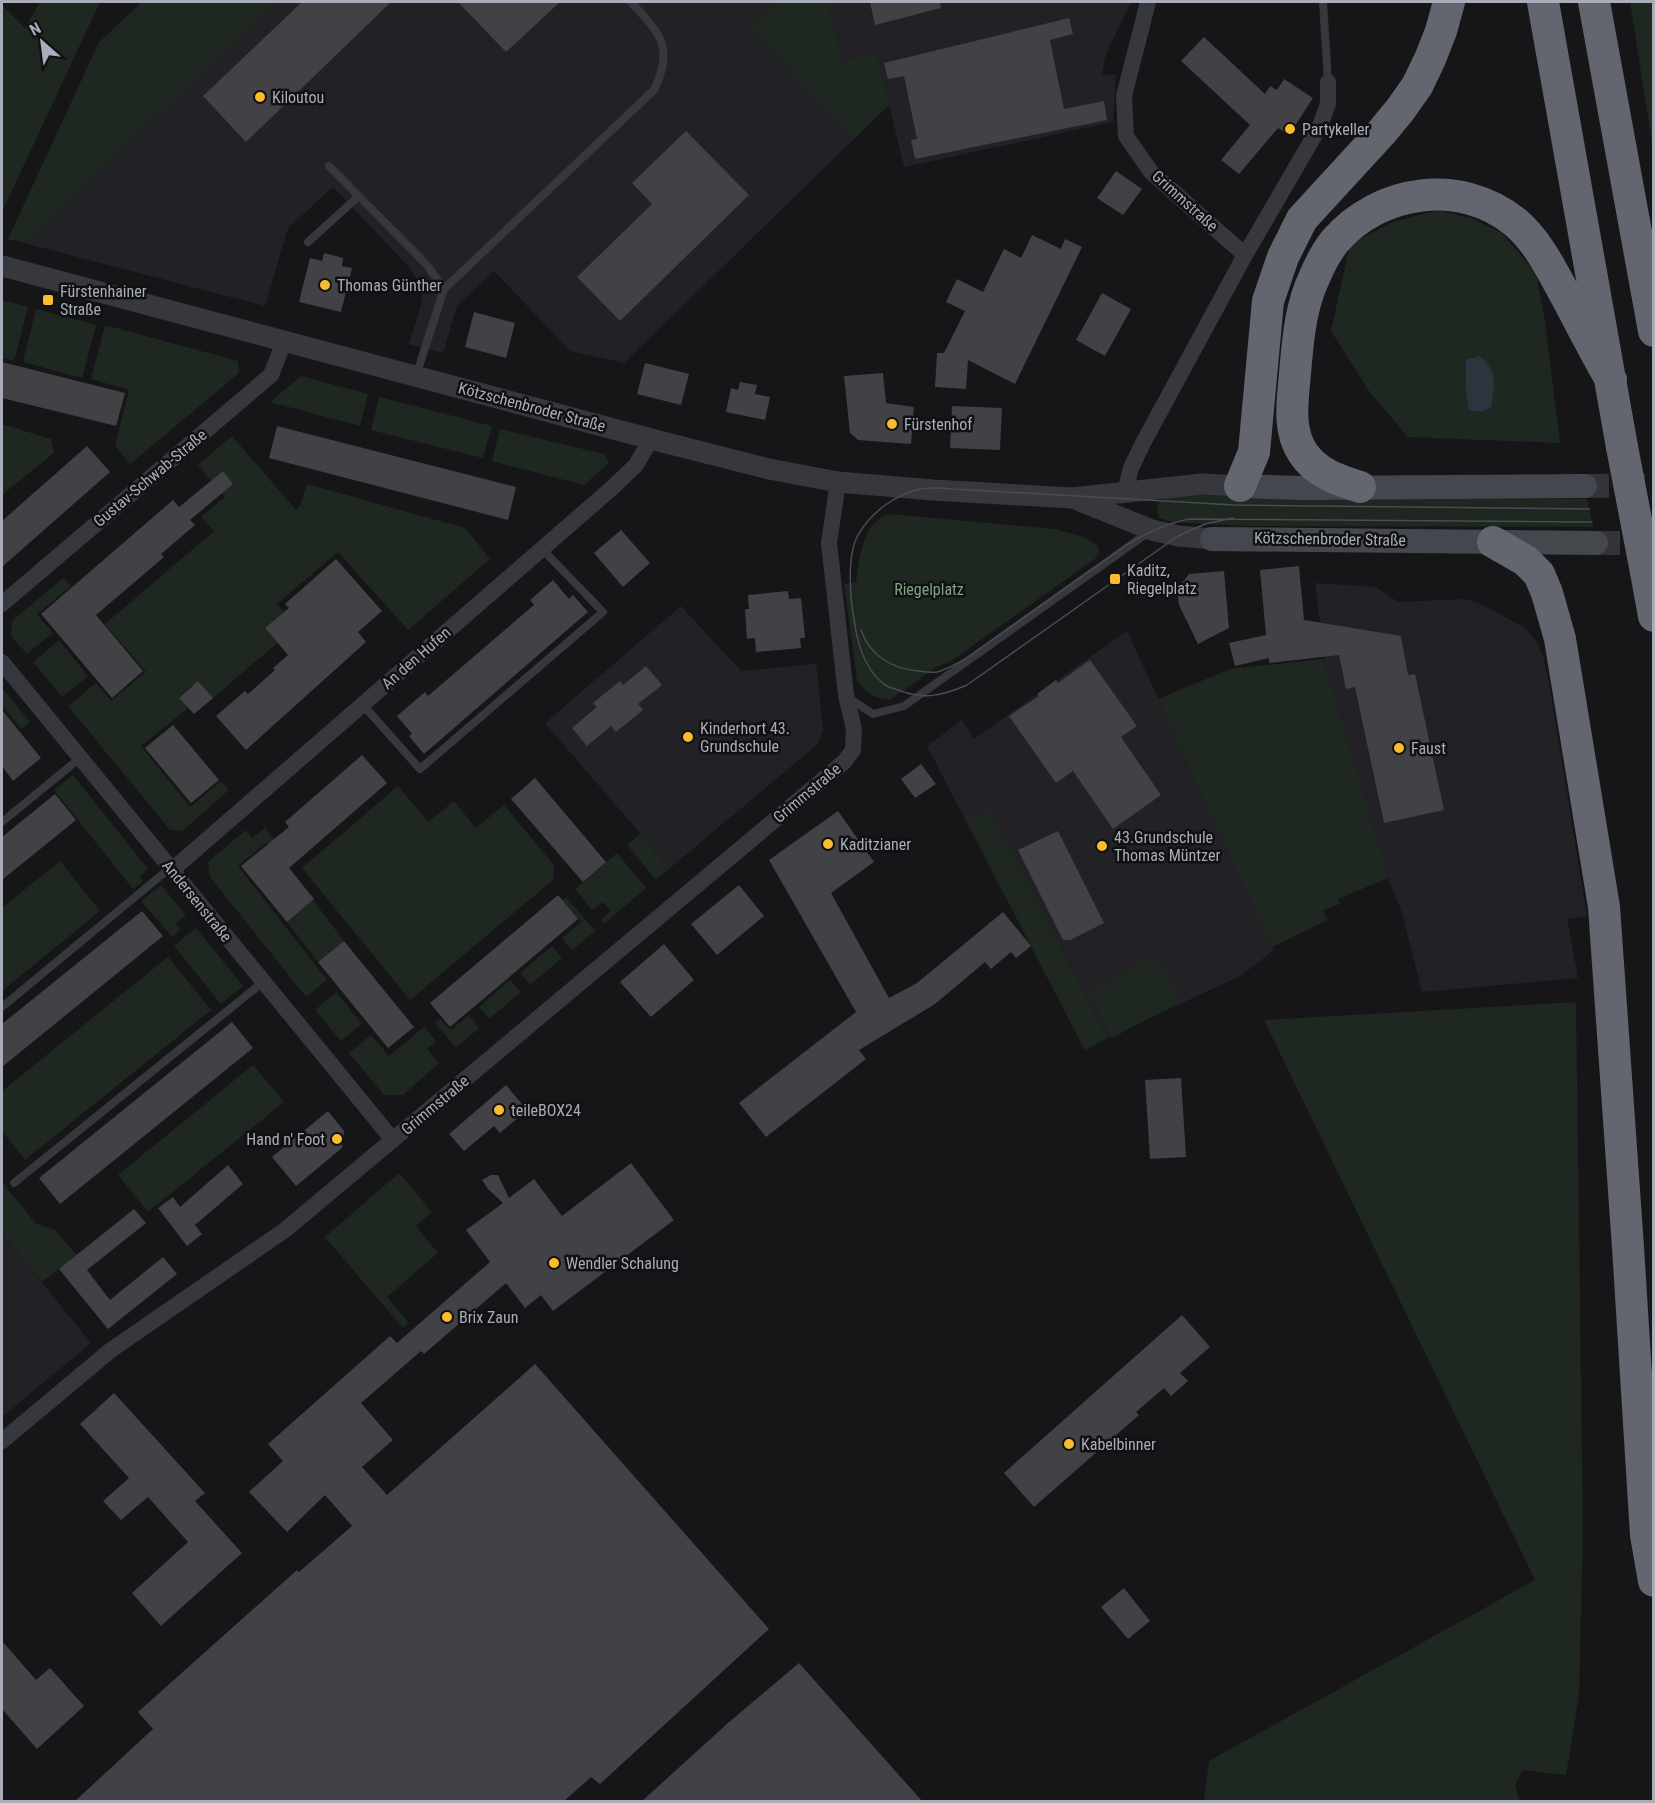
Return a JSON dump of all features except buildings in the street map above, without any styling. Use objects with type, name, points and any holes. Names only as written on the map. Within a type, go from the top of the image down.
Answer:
[{"type":"highway","points":[[1240,486],[1254,452],[1268,301],[1283,257],[1302,219],[1381,133],[1417,86],[1437,40],[1449,2]]},
{"type":"highway","points":[[1544,2],[1653,616]]},
{"type":"highway","points":[[1594,2],[1653,331]]},
{"type":"highway","points":[[1360,487],[1338,480],[1321,471],[1305,455],[1294,433],[1292,417],[1294,385],[1301,319],[1314,278],[1335,242],[1349,228],[1383,205],[1418,195],[1454,195],[1488,206],[1515,222],[1536,245],[1550,267],[1611,380]]},
{"type":"highway","points":[[1493,542],[1526,561],[1539,574],[1547,593],[1560,639],[1604,907],[1646,1535],[1653,1581]]},
{"type":"main road","name":"Kötzschenbroder Straße","points":[[1240,486],[1303,488],[1586,486]]},
{"type":"main road","name":"Kötzschenbroder Straße","points":[[1212,538],[1596,543]]},
{"type":"street","name":"Grimmstraße","points":[[1148,2],[1124,96],[1126,136],[1151,171],[1245,255]]},
{"type":"street","points":[[1124,504],[1131,468],[1143,443],[1245,255],[1320,126],[1328,104],[1328,82]]},
{"type":"street","name":"Kötzschenbroder Straße","points":[[2,266],[651,439],[769,469],[838,482],[1072,498],[1124,504],[1202,484],[1240,486]]},
{"type":"street","name":"Gustav-Schwab-Straße","points":[[2,604],[271,375],[284,342]]},
{"type":"street","name":"An den Hufen","points":[[171,869],[363,705],[636,465],[651,439]]},
{"type":"street","points":[[838,482],[829,543],[846,696]]},
{"type":"street","name":"Kötzschenbroder Straße","points":[[1124,504],[1152,530],[1178,536],[1212,538]]},
{"type":"street","name":"Andersenstraße","points":[[2,662],[393,1140]]},
{"type":"street","name":"Grimmstraße","points":[[2,1441],[111,1350],[285,1230],[844,762],[853,750],[854,729],[846,696]]},
{"type":"lane","points":[[416,376],[444,289],[654,90],[663,72],[665,50],[652,25],[631,2]]},
{"type":"lane","points":[[1323,2],[1328,82]]},
{"type":"lane","points":[[329,166],[427,265],[444,289]]},
{"type":"lane","points":[[308,242],[359,196]]},
{"type":"lane","points":[[846,696],[873,714],[904,706],[1152,530]]},
{"type":"lane","points":[[363,705],[420,769],[603,612],[542,549]]},
{"type":"lane","points":[[2,822],[80,758]]},
{"type":"lane","points":[[2,1007],[171,869]]},
{"type":"lane","points":[[14,1183],[263,982]]},
{"type":"shaded area","points":[[277,2],[776,2],[750,27],[854,139],[624,363],[570,351],[494,271],[457,306],[443,353],[409,344],[422,302],[421,286],[408,266],[333,187],[288,228],[265,306],[24,243]]},
{"type":"shaded area","points":[[828,2],[1131,2],[1106,54],[1102,74],[1116,75],[1113,122],[904,167],[877,55],[842,63]]},
{"type":"shaded area","points":[[1480,356],[1490,368],[1494,379],[1491,407],[1481,412],[1469,410],[1466,389],[1466,360]]},
{"type":"shaded area","points":[[1315,583],[1376,587],[1398,602],[1465,599],[1481,604],[1525,628],[1537,642],[1549,682],[1587,916],[1567,919],[1578,978],[1422,992],[1402,913],[1388,878],[1363,799],[1326,670]]},
{"type":"shaded area","name":"Kinderhort 43. Grundschule","points":[[681,606],[741,671],[816,664],[823,729],[818,744],[670,868],[545,723]]},
{"type":"shaded area","name":"43.Grundschule Thomas Müntzer","points":[[1127,631],[1274,950],[1242,975],[1084,1049],[927,746],[962,720],[974,739]]},
{"type":"shaded area","points":[[2,1233],[91,1343],[2,1417]]},
{"type":"green space","points":[[40,2],[100,2],[2,212],[2,5],[25,28]]},
{"type":"green space","points":[[142,2],[277,2],[24,243],[8,239],[99,42]]},
{"type":"green space","points":[[776,2],[828,2],[842,62],[877,55],[889,105],[854,139],[749,27]]},
{"type":"green space","points":[[1630,2],[1653,2],[1653,149]]},
{"type":"green space","points":[[1438,210],[1473,219],[1502,233],[1536,273],[1545,322],[1560,443],[1408,437],[1369,391],[1331,331],[1350,244],[1393,222]]},
{"type":"green space","points":[[2,300],[28,307],[14,361],[2,358]]},
{"type":"green space","points":[[36,309],[96,325],[82,378],[23,362]]},
{"type":"green space","points":[[105,325],[238,361],[239,373],[130,464],[115,446],[129,390],[91,379]]},
{"type":"green space","points":[[301,376],[368,394],[360,426],[270,402]]},
{"type":"green space","points":[[379,397],[492,426],[483,458],[371,430]]},
{"type":"green space","points":[[2,424],[51,439],[54,453],[2,495]]},
{"type":"green space","points":[[500,429],[604,454],[609,463],[584,485],[492,461]]},
{"type":"green space","points":[[232,436],[296,510],[300,506],[307,484],[465,528],[490,559],[408,630],[338,552],[277,604],[284,612],[265,628],[277,643],[213,698],[198,681],[179,697],[188,708],[141,746],[190,807],[221,781],[229,790],[182,831],[170,830],[68,706],[96,683],[111,700],[146,672],[105,624],[214,531],[201,517],[225,497],[198,465]]},
{"type":"green space","points":[[1181,494],[1323,499],[1587,499],[1593,527],[1245,526],[1172,522],[1159,518],[1157,509],[1160,500]]},
{"type":"green space","name":"Riegelplatz","points":[[890,514],[1055,529],[1084,537],[1098,546],[1099,552],[1095,559],[951,661],[936,667],[890,700],[884,699],[870,694],[857,680],[844,584],[856,582],[861,552],[868,533],[873,524]]},
{"type":"green space","points":[[63,578],[71,586],[37,614],[53,633],[27,654],[11,636],[12,621]]},
{"type":"green space","points":[[59,640],[88,676],[62,697],[33,662]]},
{"type":"green space","points":[[1324,659],[1388,878],[1338,899],[1340,904],[1323,910],[1328,920],[1272,947],[1158,699],[1230,669]]},
{"type":"green space","points":[[3,689],[30,722],[21,729],[2,705]]},
{"type":"green space","points":[[73,775],[148,869],[139,877],[143,881],[133,889],[54,790]]},
{"type":"green space","points":[[398,786],[428,822],[454,801],[476,828],[504,805],[554,865],[553,880],[410,1000],[302,868]]},
{"type":"green space","points":[[989,810],[1106,1039],[1085,1050],[968,821]]},
{"type":"green space","points":[[265,828],[274,839],[269,844],[267,842],[238,866],[327,980],[306,997],[210,877],[208,862],[246,830],[252,838]]},
{"type":"green space","points":[[640,834],[670,868],[656,880],[627,845]]},
{"type":"green space","points":[[617,853],[646,888],[604,924],[601,920],[611,911],[603,902],[592,910],[575,889]]},
{"type":"green space","points":[[60,861],[100,911],[2,991],[2,908]]},
{"type":"green space","points":[[161,885],[186,915],[175,923],[181,930],[172,937],[141,901]]},
{"type":"green space","points":[[566,897],[595,931],[572,950],[562,938],[581,922],[562,900]]},
{"type":"green space","points":[[313,900],[344,941],[318,962],[287,922]]},
{"type":"green space","points":[[196,928],[243,986],[221,1004],[174,946]]},
{"type":"green space","points":[[552,946],[562,958],[530,985],[520,973]]},
{"type":"green space","points":[[1157,955],[1181,1001],[1112,1038],[1088,992]]},
{"type":"green space","points":[[168,957],[211,1010],[25,1160],[2,1131],[2,1091]]},
{"type":"green space","points":[[510,980],[521,992],[489,1019],[479,1007]]},
{"type":"green space","points":[[336,992],[362,1024],[341,1041],[315,1010]]},
{"type":"green space","points":[[1576,1002],[1583,1533],[1579,1695],[1566,1775],[1522,1770],[1515,1786],[1520,1801],[1204,1801],[1209,1761],[1535,1580],[1264,1020]]},
{"type":"green space","points":[[469,1015],[479,1028],[456,1048],[435,1023],[440,1019],[451,1030]]},
{"type":"green space","points":[[424,1027],[436,1041],[427,1049],[439,1063],[403,1095],[384,1095],[349,1053],[371,1035],[389,1056]]},
{"type":"green space","points":[[253,1065],[284,1102],[148,1212],[118,1175]]},
{"type":"green space","points":[[399,1173],[432,1212],[416,1226],[438,1253],[387,1297],[409,1323],[403,1328],[325,1237]]},
{"type":"green space","points":[[2,1182],[36,1224],[54,1229],[77,1255],[42,1282],[2,1233]]},
{"type":"tunnel","points":[[1585,486],[1654,485]]},
{"type":"tunnel","points":[[1596,543],[1654,543]]},
{"type":"tram line","points":[[1233,518],[1205,524],[1178,536],[967,685],[942,694],[926,696],[910,694],[886,685],[871,671],[857,637],[850,578],[852,555],[857,537],[868,520],[884,506],[902,495],[921,489],[941,488],[1234,505],[1590,509]]},
{"type":"tram line","points":[[861,630],[870,647],[883,660],[909,670],[940,671],[964,660],[1128,544],[1158,528],[1190,519],[1592,522]]},
{"type":"place","name":"Kiloutou","points":[[260,97]]},
{"type":"place","name":"Partykeller","points":[[1290,129]]},
{"type":"place","name":"Thomas Günther","points":[[325,285]]},
{"type":"place","name":"Fürstenhainer Straße","points":[[48,300]]},
{"type":"place","name":"Fürstenhof","points":[[892,424]]},
{"type":"place","name":"Kaditz, Riegelplatz","points":[[1115,579]]},
{"type":"place","name":"Kinderhort 43. Grundschule","points":[[688,737]]},
{"type":"place","name":"Faust","points":[[1399,748]]},
{"type":"place","name":"Kaditzianer","points":[[828,844]]},
{"type":"place","name":"43.Grundschule Thomas Müntzer","points":[[1102,846]]},
{"type":"place","name":"teileBOX24","points":[[499,1110]]},
{"type":"place","name":"Hand n' Foot","points":[[337,1139]]},
{"type":"place","name":"Wendler Schalung","points":[[554,1263]]},
{"type":"place","name":"Brix Zaun","points":[[447,1317]]},
{"type":"place","name":"Kabelbinner","points":[[1069,1444]]}]
